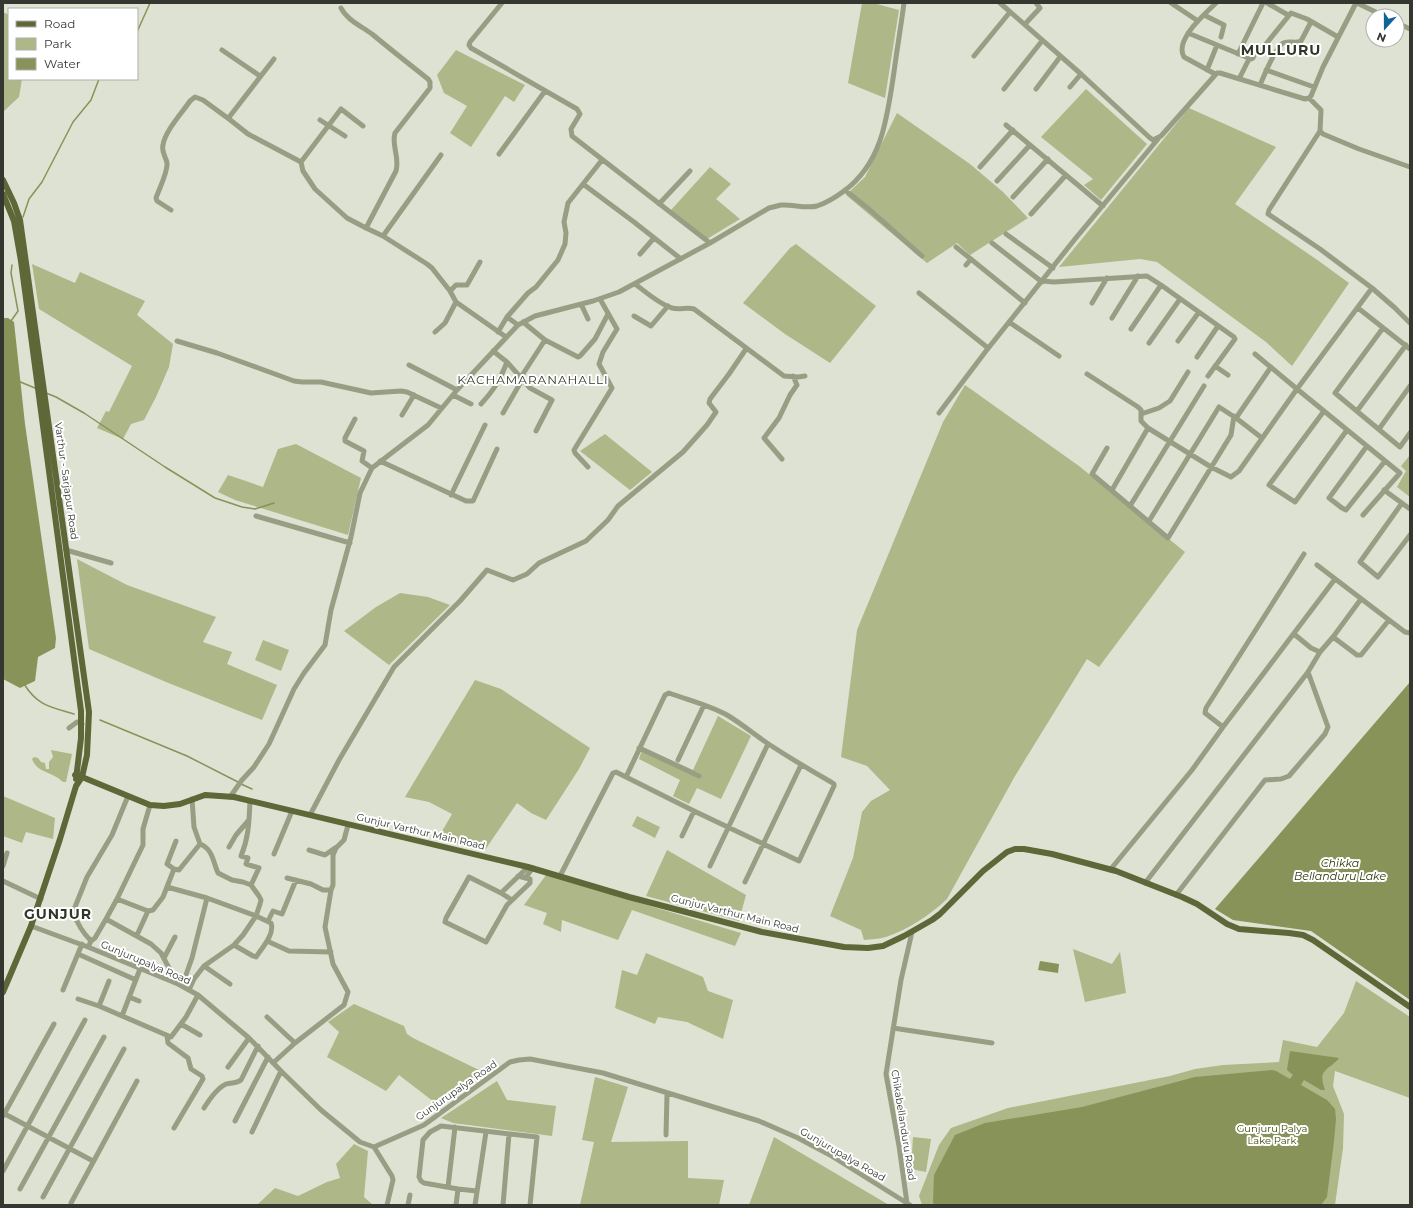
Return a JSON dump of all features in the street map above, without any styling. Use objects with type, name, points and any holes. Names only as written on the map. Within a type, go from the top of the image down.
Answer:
[{"type":"main road","name":"Varthur - Sarjapur Road","points":[[3,180],[20,220],[89,712],[87,755],[82,777],[76,786],[41,900],[3,992]]},
{"type":"main road","name":"Varthur - Sarjapur Road","points":[[3,194],[14,221],[21,261],[81,711],[82,724],[75,775],[76,786]]},
{"type":"main road","name":"Gunjur Varthur Main Road","points":[[75,775],[150,805],[164,806],[180,804],[205,795],[230,797],[250,801],[531,867],[629,897],[762,932],[844,948],[868,948],[883,946],[912,932],[940,914],[983,872],[1007,852],[1015,849],[1045,852],[1110,870],[1176,895],[1197,904],[1227,924],[1239,929],[1303,935],[1313,940],[1410,1007]]},
{"type":"street","points":[[502,3],[470,42],[469,45],[471,48],[577,109],[580,114],[571,129],[572,136],[710,243]]},
{"type":"street","points":[[230,797],[254,767],[269,744],[294,689],[325,645],[331,610],[350,543],[360,493],[372,468],[428,425],[457,390],[520,323],[535,316],[600,299],[619,292],[710,243],[769,208],[780,205],[818,205],[845,190],[866,170],[881,138],[889,102],[904,3]]},
{"type":"street","points":[[1000,3],[1025,24],[1060,58],[1081,74],[1149,137],[1153,140],[1160,136]]},
{"type":"street","points":[[1025,24],[1040,8],[1036,3]]},
{"type":"street","points":[[1171,3],[1198,21]]},
{"type":"street","points":[[1216,3],[1188,33],[1182,48],[1182,54],[1184,57],[1215,74],[1220,73],[1305,99],[1309,98],[1321,110],[1320,131],[1269,210],[1268,214],[1320,249],[1372,288],[1410,323]]},
{"type":"street","points":[[1238,54],[1263,3]]},
{"type":"street","points":[[1309,98],[1323,66],[1357,3],[1367,8]]},
{"type":"street","points":[[1271,4],[1288,15]]},
{"type":"street","points":[[341,8],[347,16],[428,79],[431,86],[395,133],[393,139],[398,163],[396,171],[366,228]]},
{"type":"street","points":[[974,56],[1010,12]]},
{"type":"street","points":[[1188,33],[1248,59],[1253,58],[1256,51],[1262,49],[1291,13],[1338,37]]},
{"type":"street","points":[[1204,15],[1224,25],[1221,37]]},
{"type":"street","points":[[1260,85],[1266,70],[1280,45],[1286,42],[1301,41],[1311,22]]},
{"type":"street","points":[[1004,89],[1042,41]]},
{"type":"street","points":[[1207,70],[1216,45]]},
{"type":"street","points":[[222,50],[260,76]]},
{"type":"street","points":[[1036,89],[1060,58]]},
{"type":"street","points":[[229,119],[274,59]]},
{"type":"street","points":[[1239,79],[1248,59]]},
{"type":"street","points":[[1266,70],[1314,87]]},
{"type":"street","points":[[1070,87],[1081,74]]},
{"type":"street","points":[[939,412],[988,348],[1160,136],[1215,74]]},
{"type":"street","points":[[500,154],[545,91]]},
{"type":"street","points":[[170,210],[157,202],[156,198],[167,162],[163,152],[163,145],[167,134],[190,101],[195,97],[203,100],[248,134],[301,162]]},
{"type":"street","points":[[363,126],[341,109],[328,125],[301,162],[303,171],[315,190],[347,218],[383,236],[427,264],[432,268],[456,302],[506,337]]},
{"type":"street","points":[[320,120],[345,136]]},
{"type":"street","points":[[1006,124],[1103,206]]},
{"type":"street","points":[[980,167],[1013,130]]},
{"type":"street","points":[[1320,131],[1323,134],[1359,149],[1410,167]]},
{"type":"street","points":[[997,181],[1030,145]]},
{"type":"street","points":[[383,236],[441,154]]},
{"type":"street","points":[[1013,197],[1048,159]]},
{"type":"street","points":[[498,332],[507,317],[528,293],[536,287],[558,260],[565,244],[566,233],[564,222],[568,203],[602,160]]},
{"type":"street","points":[[659,204],[690,171]]},
{"type":"street","points":[[1031,214],[1066,175]]},
{"type":"street","points":[[583,184],[681,259]]},
{"type":"street","points":[[845,190],[922,256]]},
{"type":"street","points":[[1006,234],[1053,268]]},
{"type":"street","points":[[640,254],[654,238]]},
{"type":"street","points":[[992,243],[1042,282],[1147,276],[1162,285],[1234,337],[1208,376]]},
{"type":"street","points":[[956,247],[1025,303]]},
{"type":"street","points":[[966,265],[971,259]]},
{"type":"street","points":[[450,292],[456,285],[467,285],[480,262]]},
{"type":"street","points":[[1112,318],[1138,276]]},
{"type":"street","points":[[1092,303],[1107,278]]},
{"type":"street","points":[[635,284],[668,306],[677,309],[694,309],[784,376],[805,376]]},
{"type":"street","points":[[1131,329],[1162,285]]},
{"type":"street","points":[[1088,374],[1138,407],[1141,410],[1141,421],[1148,428],[1231,477],[1239,471],[1297,389],[1372,288]]},
{"type":"street","points":[[919,293],[988,348]]},
{"type":"street","points":[[588,467],[574,450],[612,388],[599,364],[603,352],[617,329],[600,299]]},
{"type":"street","points":[[1150,343],[1180,299]]},
{"type":"street","points":[[435,332],[445,323],[456,302]]},
{"type":"street","points":[[581,304],[588,319]]},
{"type":"street","points":[[634,316],[651,326],[668,306]]},
{"type":"street","points":[[1357,411],[1408,347],[1358,308]]},
{"type":"street","points":[[1178,341],[1199,312]]},
{"type":"street","points":[[507,317],[520,323],[545,340],[575,356],[580,356],[595,339],[608,314]]},
{"type":"street","points":[[1009,322],[1059,356]]},
{"type":"street","points":[[1197,357],[1218,326]]},
{"type":"street","points":[[1383,328],[1335,392],[1400,447],[1410,433]]},
{"type":"street","points":[[503,413],[521,379],[545,340]]},
{"type":"street","points":[[177,342],[218,353],[294,381],[321,382],[371,393],[407,392],[442,408]]},
{"type":"street","points":[[310,815],[394,667],[460,601],[487,570],[513,580],[527,574],[538,563],[586,541],[608,520],[618,506],[682,452],[707,425],[716,412],[709,403],[710,399],[746,349]]},
{"type":"street","points":[[493,351],[507,362],[530,388],[552,400],[536,431]]},
{"type":"street","points":[[1255,354],[1400,473],[1363,515]]},
{"type":"street","points":[[481,404],[492,392],[500,379],[507,362]]},
{"type":"street","points":[[409,365],[457,390]]},
{"type":"street","points":[[1215,366],[1228,375]]},
{"type":"street","points":[[1107,448],[1092,474],[1168,538],[1231,435],[1235,417],[1271,367]]},
{"type":"street","points":[[1141,414],[1159,408],[1170,400],[1188,372]]},
{"type":"street","points":[[782,459],[764,438],[779,418],[790,395],[797,385],[793,376]]},
{"type":"street","points":[[1130,506],[1204,386]]},
{"type":"street","points":[[1379,429],[1410,386]]},
{"type":"street","points":[[402,415],[414,395]]},
{"type":"street","points":[[453,395],[471,404]]},
{"type":"street","points":[[1149,521],[1219,407],[1235,417],[1262,438]]},
{"type":"street","points":[[1324,411],[1269,485],[1295,502],[1347,430]]},
{"type":"street","points":[[355,419],[345,438],[345,441],[364,451],[362,462],[372,468]]},
{"type":"street","points":[[451,495],[485,425]]},
{"type":"street","points":[[1112,490],[1148,428]]},
{"type":"street","points":[[1367,446],[1329,498],[1346,510],[1385,461]]},
{"type":"street","points":[[380,462],[451,495],[466,501],[473,501],[498,450]]},
{"type":"street","points":[[1384,490],[1410,509]]},
{"type":"street","points":[[1402,503],[1360,562],[1378,577],[1410,535]]},
{"type":"street","points":[[256,516],[350,543]]},
{"type":"street","points":[[66,550],[111,563]]},
{"type":"street","points":[[1223,727],[1205,713],[1206,708],[1304,554]]},
{"type":"street","points":[[1318,564],[1361,599],[1405,632],[1410,633]]},
{"type":"street","points":[[1110,870],[1192,770],[1335,579]]},
{"type":"street","points":[[1145,883],[1308,672],[1320,652],[1361,599]]},
{"type":"street","points":[[1333,637],[1357,655],[1361,655],[1389,620]]},
{"type":"street","points":[[1294,634],[1311,648],[1320,652]]},
{"type":"street","points":[[1176,895],[1265,780],[1281,779],[1289,776],[1325,734],[1328,726],[1308,672]]},
{"type":"street","points":[[560,876],[612,773],[616,772],[626,777],[694,811],[799,861],[834,786],[831,782],[768,744],[750,730],[726,715],[704,705],[669,693],[665,695],[626,777]]},
{"type":"street","points":[[678,760],[704,705]]},
{"type":"street","points":[[69,728],[77,722],[82,724]]},
{"type":"street","points":[[710,866],[768,744]]},
{"type":"street","points":[[639,748],[699,776]]},
{"type":"street","points":[[745,882],[801,765]]},
{"type":"street","points":[[128,796],[110,840],[88,877],[73,912],[76,922],[90,944],[95,938],[117,899],[143,845],[143,829],[150,805]]},
{"type":"street","points":[[189,990],[194,979],[204,966],[234,946],[243,935],[256,916],[261,900],[251,886],[243,882],[232,880],[218,873],[211,852],[200,844],[194,827],[192,800]]},
{"type":"street","points":[[250,801],[248,821],[249,832],[247,842],[241,856],[248,858],[246,864],[259,868],[251,886]]},
{"type":"street","points":[[274,854],[292,811]]},
{"type":"street","points":[[682,836],[694,811]]},
{"type":"street","points":[[228,847],[248,821]]},
{"type":"street","points":[[309,850],[325,855],[336,848],[344,840],[348,825]]},
{"type":"street","points":[[176,841],[167,864],[174,869],[179,870],[200,844]]},
{"type":"street","points":[[273,1063],[295,1043],[344,1006],[348,992],[333,964],[325,927],[333,885],[332,859],[336,848]]},
{"type":"street","points":[[3,866],[7,853]]},
{"type":"street","points":[[501,893],[518,876],[531,867]]},
{"type":"street","points":[[525,878],[531,867]]},
{"type":"street","points":[[117,899],[148,911],[153,910],[163,897],[174,869]]},
{"type":"street","points":[[512,900],[470,877],[445,922],[486,942],[507,905],[530,883],[530,880],[518,876]]},
{"type":"street","points":[[287,878],[311,884],[323,890],[331,890]]},
{"type":"street","points":[[268,921],[273,911],[282,914],[296,880]]},
{"type":"street","points":[[3,881],[41,900]]},
{"type":"street","points":[[167,886],[207,898],[256,916],[268,921],[272,926],[267,941],[255,957],[234,946]]},
{"type":"street","points":[[106,919],[151,944],[161,953],[180,985],[186,976],[207,898]]},
{"type":"street","points":[[137,935],[148,911]]},
{"type":"street","name":"Gunjurupalya Road","points":[[31,926],[82,944],[90,944],[140,969],[180,985],[198,995],[258,1046],[273,1063],[321,1110],[353,1137],[367,1145],[374,1147],[424,1125],[510,1062],[526,1059],[603,1073],[667,1094],[753,1119],[798,1138],[830,1155],[908,1204]]},
{"type":"street","name":"Chikabellanduru Road","points":[[908,1204],[886,1074],[901,980],[912,932]]},
{"type":"street","points":[[164,958],[175,937]]},
{"type":"street","points":[[267,941],[289,951],[330,952]]},
{"type":"street","points":[[63,990],[82,944]]},
{"type":"street","points":[[78,954],[136,980]]},
{"type":"street","points":[[204,966],[230,984]]},
{"type":"street","points":[[122,1016],[140,969]]},
{"type":"street","points":[[186,976],[194,979]]},
{"type":"street","points":[[99,1006],[109,981]]},
{"type":"street","points":[[78,999],[99,1006],[171,1037],[198,995]]},
{"type":"street","points":[[129,997],[139,1001]]},
{"type":"street","points":[[267,1017],[295,1043]]},
{"type":"street","points":[[3,1171],[85,1020]]},
{"type":"street","points":[[54,1024],[3,1114],[94,1161]]},
{"type":"street","points":[[180,1024],[200,1035]]},
{"type":"street","points":[[893,1028],[992,1043]]},
{"type":"street","points":[[167,1036],[168,1043],[188,1058],[191,1069],[202,1076],[203,1079],[174,1128]]},
{"type":"street","points":[[20,1189],[104,1037]]},
{"type":"street","points":[[228,1067],[249,1038]]},
{"type":"street","points":[[204,1108],[209,1100],[220,1089],[226,1085],[241,1080],[258,1046]]},
{"type":"street","points":[[43,1197],[124,1049]]},
{"type":"street","points":[[235,1121],[268,1057]]},
{"type":"street","points":[[252,1132],[281,1071]]},
{"type":"street","points":[[71,1203],[137,1081]]},
{"type":"street","points":[[666,1135],[667,1094]]},
{"type":"street","points":[[424,1125],[430,1132]]},
{"type":"street","points":[[477,1190],[458,1189],[424,1183],[421,1181],[419,1177],[423,1140],[430,1132],[441,1126],[537,1137],[530,1205]]},
{"type":"street","points":[[448,1187],[455,1127]]},
{"type":"street","points":[[476,1205],[486,1132]]},
{"type":"street","points":[[503,1205],[509,1134]]},
{"type":"street","points":[[374,1147],[393,1180],[387,1205]]},
{"type":"street","points":[[456,1205],[458,1189]]},
{"type":"street","points":[[408,1205],[410,1195]]},
{"type":"green space","points":[[862,3],[873,3],[899,10],[885,98],[848,83]]},
{"type":"green space","points":[[3,12],[8,14],[8,80],[22,80],[19,97],[3,112]]},
{"type":"green space","points":[[456,50],[525,85],[514,102],[505,96],[471,147],[450,133],[467,106],[444,93],[437,75]]},
{"type":"green space","points":[[1086,89],[1147,144],[1101,200],[1084,185],[1093,179],[1041,137]]},
{"type":"green space","points":[[1189,108],[1276,147],[1235,204],[1349,283],[1292,366],[1266,342],[1157,262],[1140,259],[1059,267]]},
{"type":"green space","points":[[897,113],[970,164],[1003,192],[1028,218],[970,255],[957,243],[927,263],[846,195],[865,177]]},
{"type":"green space","points":[[710,167],[731,184],[716,199],[740,219],[707,239],[671,210]]},
{"type":"green space","points":[[796,244],[876,306],[830,363],[785,334],[743,303],[790,248]]},
{"type":"green space","points":[[32,264],[75,283],[80,272],[145,301],[137,315],[173,344],[169,367],[144,420],[131,424],[123,439],[97,428],[106,411],[109,412],[132,366],[39,309]]},
{"type":"green space","points":[[965,385],[1079,466],[1185,552],[1099,667],[1087,659],[1015,776],[947,899],[934,911],[903,930],[886,937],[864,940],[861,930],[830,916],[853,858],[862,812],[871,801],[890,790],[867,766],[841,757],[857,630],[943,422]]},
{"type":"green space","points":[[605,434],[652,472],[630,490],[580,451]]},
{"type":"green space","points":[[296,444],[361,478],[348,535],[235,500],[218,492],[228,475],[263,487],[278,449]]},
{"type":"green space","points":[[1410,455],[1410,497],[1397,487],[1406,471],[1401,466]]},
{"type":"green space","points":[[77,559],[127,585],[216,617],[203,642],[232,652],[227,664],[277,685],[262,720],[166,682],[89,649]]},
{"type":"green space","points":[[400,593],[428,597],[450,605],[389,665],[344,631],[376,607]]},
{"type":"green space","points":[[263,640],[289,650],[281,671],[255,660]]},
{"type":"green space","points":[[475,680],[501,689],[590,748],[579,769],[546,820],[531,813],[517,803],[485,850],[437,840],[452,814],[429,802],[405,797]]},
{"type":"green space","points":[[718,716],[751,736],[721,799],[697,788],[689,804],[673,796],[680,780],[639,759],[643,747],[693,770]]},
{"type":"green space","points":[[51,750],[72,754],[66,782],[63,782],[59,778],[40,769],[32,759],[34,757],[38,758],[41,762],[45,763],[46,769],[49,769],[49,762],[53,757]]},
{"type":"green space","points":[[3,796],[55,818],[53,839],[26,832],[22,843],[3,836]]},
{"type":"green space","points":[[637,816],[660,827],[655,838],[632,826]]},
{"type":"green space","points":[[667,850],[746,895],[739,921],[646,896]]},
{"type":"green space","points":[[546,875],[741,933],[735,946],[632,910],[618,940],[562,920],[561,932],[543,924],[547,913],[524,905]]},
{"type":"green space","points":[[1073,949],[1112,964],[1120,952],[1126,993],[1085,1002]]},
{"type":"green space","points":[[646,953],[703,977],[708,991],[733,1000],[723,1039],[687,1022],[658,1017],[655,1024],[615,1008],[622,970],[637,975]]},
{"type":"green space","name":"Gunjuru Palya Lake Park","points":[[1356,981],[1410,1017],[1410,1098],[1335,1071],[1333,1086],[1344,1114],[1343,1148],[1335,1205],[922,1205],[919,1196],[939,1145],[951,1128],[1008,1108],[1170,1076],[1195,1069],[1223,1065],[1279,1062],[1283,1040],[1317,1047],[1344,1013]]},
{"type":"green space","points":[[354,1004],[404,1026],[407,1034],[413,1038],[481,1071],[438,1105],[399,1075],[386,1091],[327,1057],[339,1032],[328,1022]]},
{"type":"green space","points":[[595,1077],[628,1087],[611,1142],[688,1141],[688,1178],[724,1180],[719,1205],[580,1205],[594,1142],[582,1140]]},
{"type":"green space","points":[[497,1081],[507,1100],[556,1106],[552,1136],[453,1123],[441,1118]]},
{"type":"green space","points":[[774,1137],[889,1205],[749,1205]]},
{"type":"green space","points":[[913,1137],[931,1139],[926,1172],[911,1169]]},
{"type":"green space","points":[[354,1144],[368,1151],[364,1197],[373,1205],[257,1205],[275,1188],[298,1196],[327,1182],[340,1178],[336,1164]]},
{"type":"water","points":[[3,318],[8,318],[14,322],[25,424],[56,638],[55,648],[38,657],[35,681],[20,688],[3,679]]},
{"type":"water","name":"Chikka Bellanduru Lake","points":[[1410,682],[1410,1000],[1311,931],[1233,920],[1215,909]]},
{"type":"water","points":[[1040,961],[1059,964],[1058,973],[1038,970]]},
{"type":"water","name":"Gunjuru Palya Lake Park","points":[[1290,1051],[1339,1058],[1323,1073],[1322,1078],[1325,1090],[1321,1090],[1304,1080],[1301,1085],[1327,1100],[1335,1109],[1336,1119],[1334,1141],[1327,1197],[1321,1205],[936,1205],[933,1203],[934,1175],[955,1135],[985,1123],[1082,1107],[1195,1077],[1272,1070],[1290,1079],[1293,1075],[1287,1070]]},
{"type":"waterway","points":[[138,30],[150,3]]},
{"type":"waterway","points":[[23,217],[29,199],[42,182],[73,122],[91,100],[99,80]]},
{"type":"waterway","points":[[11,321],[18,311],[11,273],[12,265]]},
{"type":"waterway","points":[[18,381],[35,388]]},
{"type":"waterway","points":[[46,393],[84,413],[165,467],[215,498],[242,507],[255,509],[274,503]]},
{"type":"waterway","points":[[24,684],[34,697],[45,705],[74,714]]},
{"type":"waterway","points":[[100,720],[187,756],[238,782]]},
{"type":"waterway","points":[[241,784],[252,789]]},
{"type":"district","name":"MULLURU","points":[[1281,50]]},
{"type":"district","name":"KACHAMARANAHALLI","points":[[533,380]]},
{"type":"district","name":"GUNJUR","points":[[58,914]]}]
